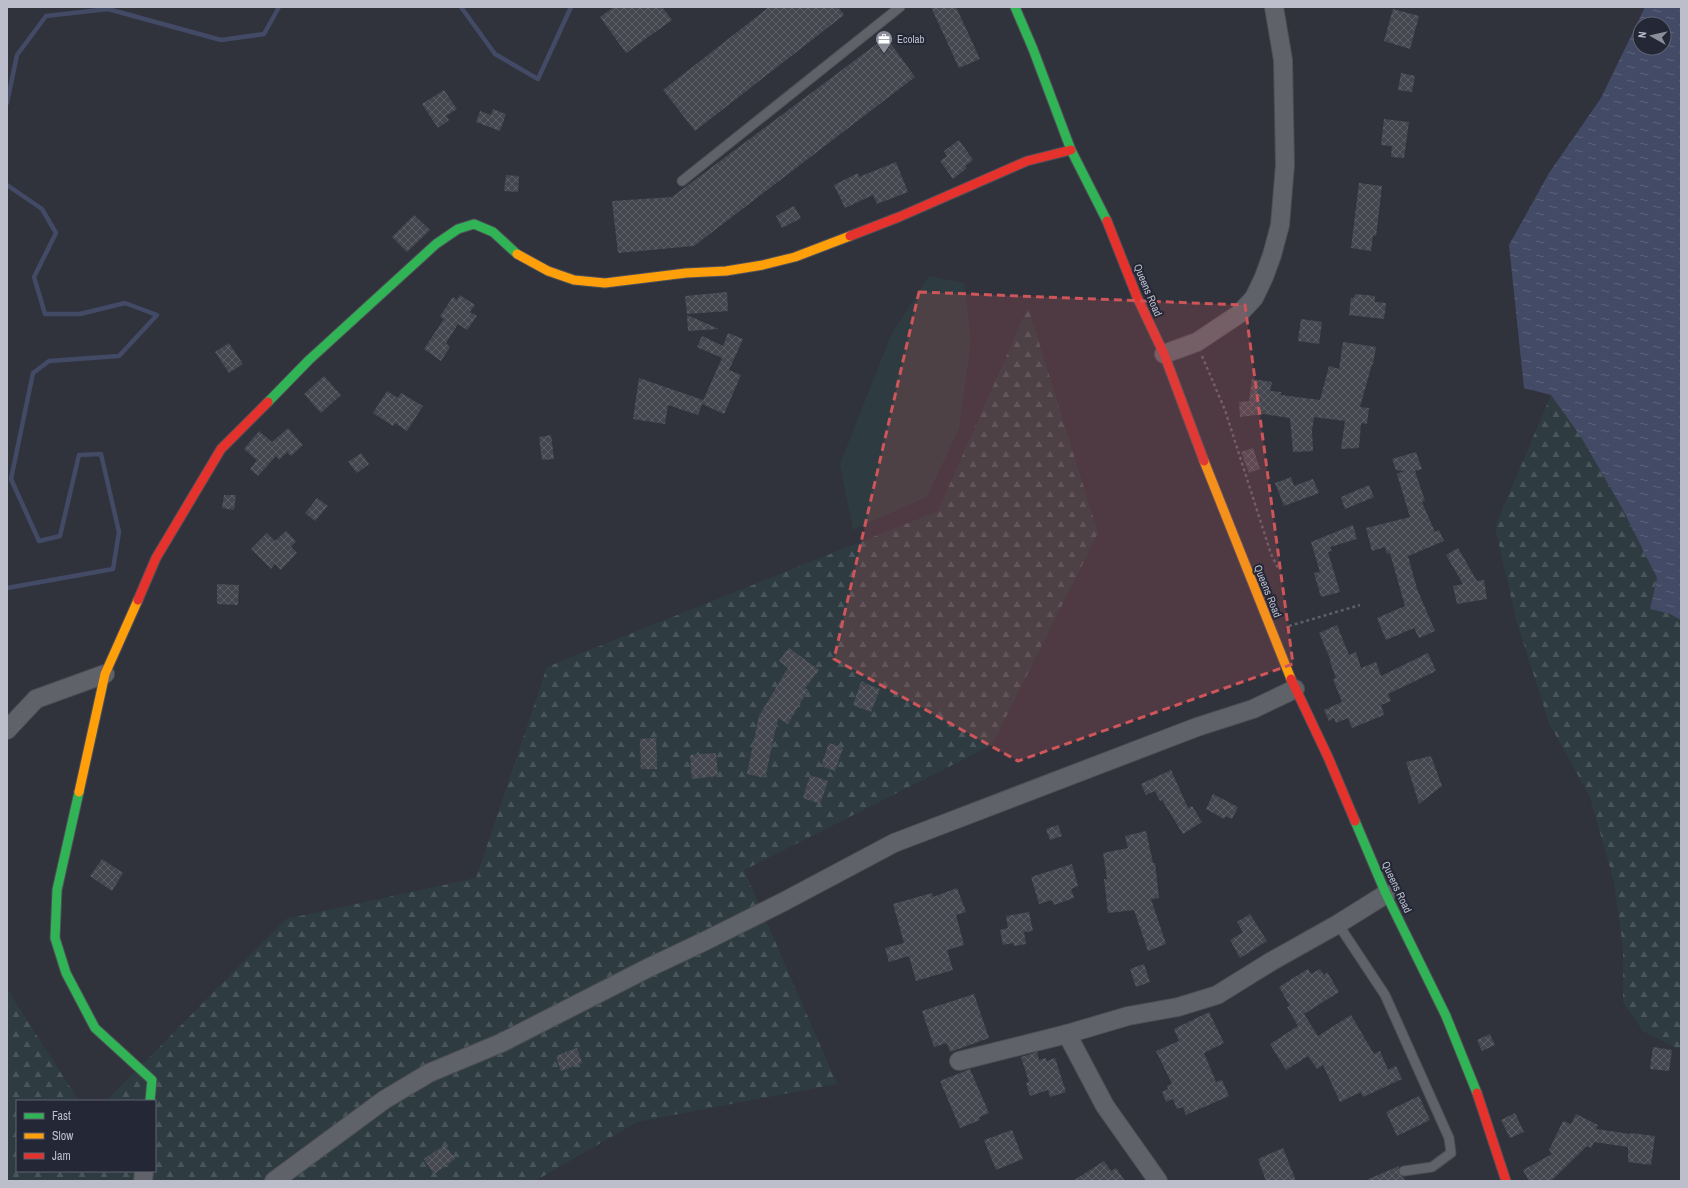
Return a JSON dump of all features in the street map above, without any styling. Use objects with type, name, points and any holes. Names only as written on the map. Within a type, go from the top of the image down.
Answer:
[{"type":"main road","name":"Queens Road","points":[[1015,7],[1033,49],[1071,150],[1103,211],[1137,297],[1164,354],[1214,489],[1295,689],[1328,757],[1386,894],[1446,1016],[1479,1097],[1506,1181]]},
{"type":"main road","points":[[150,1100],[152,1080],[94,1028],[66,973],[55,938],[57,890],[106,674],[156,558],[221,450],[309,360],[436,244],[458,229],[474,224],[493,232],[519,256],[548,272],[574,280],[605,283],[686,273],[726,271],[763,265],[795,257],[899,217],[1027,161],[1071,150]]},
{"type":"street","points":[[1164,354],[1197,342],[1239,314],[1254,298],[1272,255],[1280,224],[1285,166],[1283,60],[1274,7]]},
{"type":"street","points":[[7,730],[36,699],[106,674]]},
{"type":"street","points":[[274,1181],[384,1100],[429,1073],[501,1043],[776,905],[894,843],[1197,727],[1252,709],[1295,689]]},
{"type":"street","points":[[958,1061],[1067,1034],[1128,1016],[1178,1007],[1217,995],[1386,894]]},
{"type":"street","points":[[1067,1034],[1105,1106],[1158,1181]]},
{"type":"lane","points":[[682,181],[900,7]]},
{"type":"lane","points":[[1338,924],[1385,995],[1449,1138],[1451,1153],[1432,1167],[1404,1172]]},
{"type":"path","points":[[1197,342],[1225,410],[1270,554],[1278,570]]},
{"type":"path","points":[[1271,631],[1360,605]]},
{"type":"highlighted area","points":[[919,292],[1245,305],[1293,664],[1018,761],[834,659]]},
{"type":"green space","points":[[929,276],[964,283],[971,341],[959,429],[927,497],[853,530],[840,464],[891,335]]},
{"type":"green space","points":[[1028,307],[1098,533],[992,745],[744,870],[837,1084],[637,1122],[535,1181],[7,1181],[7,989],[78,1100],[16,1100],[16,1172],[156,1172],[156,1100],[107,1100],[286,919],[476,878],[547,667],[938,511]]},
{"type":"green space","points":[[1551,395],[1581,437],[1622,508],[1657,578],[1650,609],[1670,614],[1681,620],[1681,1050],[1643,1031],[1623,1002],[1623,948],[1614,882],[1590,797],[1549,723],[1516,619],[1495,527]]},
{"type":"water","points":[[1645,7],[1681,7],[1681,620],[1670,614],[1650,609],[1657,578],[1622,508],[1581,437],[1551,395],[1524,388],[1509,245],[1549,173],[1601,98],[1632,34],[1632,56],[1672,56],[1672,16],[1641,16]]},
{"type":"building","points":[[614,7],[662,7],[672,20],[626,53],[600,17]]},
{"type":"building","points":[[769,7],[838,7],[844,15],[695,131],[663,90]]},
{"type":"building","points":[[931,7],[956,7],[980,59],[959,68]]},
{"type":"building","points":[[1393,9],[1419,16],[1410,49],[1384,41]]},
{"type":"building","points":[[886,37],[915,77],[694,246],[618,253],[612,201],[672,197]]},
{"type":"building","points":[[1401,73],[1415,76],[1412,92],[1398,90]]},
{"type":"building","points":[[444,90],[457,109],[446,116],[449,120],[438,128],[422,104]]},
{"type":"building","points":[[493,109],[506,114],[500,131],[476,122],[480,111],[491,115]]},
{"type":"building","points":[[1384,119],[1409,122],[1404,158],[1391,157],[1392,146],[1381,145]]},
{"type":"building","points":[[959,140],[973,160],[965,166],[967,168],[953,179],[940,161],[947,156],[944,151]]},
{"type":"building","points":[[896,162],[908,192],[877,204],[873,195],[845,208],[834,185],[858,173],[859,177]]},
{"type":"building","points":[[506,175],[519,176],[518,192],[504,191]]},
{"type":"building","points":[[1359,183],[1382,186],[1376,236],[1373,235],[1371,251],[1351,248]]},
{"type":"building","points":[[794,206],[801,218],[782,228],[776,216]]},
{"type":"building","points":[[414,215],[430,230],[407,252],[392,237]]},
{"type":"building","points":[[727,292],[728,311],[687,314],[685,296]]},
{"type":"building","points":[[1355,294],[1375,296],[1375,302],[1386,303],[1384,319],[1349,315],[1351,298],[1354,298]]},
{"type":"building","points":[[460,295],[475,305],[470,312],[477,316],[467,330],[458,324],[446,343],[450,347],[441,361],[424,349],[444,319],[440,316],[453,297],[457,300]]},
{"type":"building","points":[[687,315],[719,329],[688,331]]},
{"type":"building","points":[[1301,319],[1322,322],[1319,344],[1298,341]]},
{"type":"building","points":[[728,333],[743,339],[729,370],[741,375],[724,414],[702,404],[698,415],[668,405],[665,424],[633,419],[639,378],[703,400],[702,403],[722,358],[697,347],[702,336],[723,346]]},
{"type":"building","points":[[1343,342],[1376,347],[1373,364],[1360,407],[1369,408],[1367,424],[1361,423],[1359,448],[1341,449],[1345,421],[1314,417],[1312,430],[1313,451],[1293,452],[1290,418],[1264,414],[1240,417],[1239,402],[1249,401],[1252,379],[1272,382],[1270,391],[1281,392],[1281,395],[1320,400],[1329,366],[1339,369]]},
{"type":"building","points":[[229,343],[243,364],[229,373],[215,352]]},
{"type":"building","points":[[324,376],[341,395],[321,413],[304,394]]},
{"type":"building","points":[[387,391],[398,398],[401,393],[423,406],[407,431],[395,423],[393,426],[373,413]]},
{"type":"building","points":[[288,428],[303,445],[291,456],[287,452],[279,460],[276,456],[258,476],[250,469],[257,460],[244,449],[259,431],[272,442]]},
{"type":"building","points":[[551,435],[554,459],[542,460],[539,437]]},
{"type":"building","points":[[1253,448],[1260,469],[1249,473],[1241,452]]},
{"type":"building","points":[[1416,452],[1422,469],[1415,471],[1425,501],[1422,502],[1435,532],[1439,530],[1444,541],[1408,556],[1417,589],[1435,631],[1419,638],[1414,628],[1386,640],[1377,618],[1405,606],[1390,553],[1387,554],[1385,547],[1372,551],[1366,528],[1410,517],[1397,474],[1404,471],[1396,470],[1392,459]]},
{"type":"building","points":[[361,453],[369,464],[357,473],[348,462]]},
{"type":"building","points":[[1291,477],[1294,486],[1313,479],[1319,493],[1284,506],[1275,483]]},
{"type":"building","points":[[1369,485],[1374,497],[1345,509],[1341,497]]},
{"type":"building","points":[[224,495],[236,495],[234,510],[222,508]]},
{"type":"building","points":[[317,498],[328,506],[315,521],[305,513]]},
{"type":"building","points":[[1353,525],[1357,539],[1330,547],[1332,551],[1328,552],[1340,592],[1321,597],[1314,573],[1320,572],[1311,542]]},
{"type":"building","points":[[286,531],[296,541],[291,547],[297,553],[281,570],[275,564],[271,569],[251,549],[267,533],[275,541]]},
{"type":"building","points":[[1458,548],[1477,581],[1484,580],[1487,599],[1457,604],[1453,586],[1463,584],[1446,555]]},
{"type":"building","points":[[217,584],[239,585],[238,605],[217,604]]},
{"type":"building","points":[[1337,625],[1349,655],[1356,652],[1361,668],[1376,662],[1381,676],[1428,653],[1436,671],[1388,694],[1391,701],[1381,705],[1384,715],[1352,728],[1348,718],[1336,723],[1334,718],[1329,721],[1324,710],[1342,702],[1333,679],[1336,678],[1330,662],[1331,661],[1319,633]]},
{"type":"building","points":[[789,648],[819,670],[805,688],[808,690],[788,724],[778,718],[765,778],[747,774],[759,716],[788,668],[779,661]]},
{"type":"building","points":[[861,682],[880,689],[871,712],[853,705]]},
{"type":"building","points":[[656,738],[657,769],[641,769],[640,739]]},
{"type":"building","points":[[829,743],[843,748],[835,771],[821,766]]},
{"type":"building","points":[[716,753],[718,776],[692,779],[690,755]]},
{"type":"building","points":[[1431,756],[1442,786],[1419,804],[1406,762]]},
{"type":"building","points":[[1171,770],[1188,808],[1192,806],[1202,822],[1183,834],[1162,800],[1160,801],[1155,791],[1146,795],[1141,784]]},
{"type":"building","points":[[810,775],[828,781],[820,804],[803,798]]},
{"type":"building","points":[[1213,794],[1238,807],[1232,819],[1226,816],[1224,819],[1206,809]]},
{"type":"building","points":[[1058,825],[1062,836],[1050,840],[1046,829]]},
{"type":"building","points":[[1146,831],[1153,863],[1155,863],[1159,898],[1151,899],[1166,944],[1148,951],[1134,910],[1108,913],[1104,879],[1107,879],[1103,853],[1128,848],[1125,836]]},
{"type":"building","points":[[102,859],[123,873],[112,891],[90,876]]},
{"type":"building","points":[[1072,864],[1078,886],[1071,889],[1074,898],[1054,905],[1052,900],[1039,904],[1031,877]]},
{"type":"building","points":[[957,888],[966,912],[956,915],[964,945],[947,950],[953,970],[916,981],[909,956],[889,962],[885,948],[904,943],[893,904],[932,893],[933,897]]},
{"type":"building","points":[[1029,912],[1033,931],[1024,932],[1026,944],[1014,946],[1013,943],[1003,945],[1000,930],[1008,928],[1006,916]]},
{"type":"building","points":[[1250,914],[1267,941],[1240,958],[1230,940],[1243,932],[1237,922]]},
{"type":"building","points":[[1144,964],[1150,982],[1136,987],[1130,969]]},
{"type":"building","points":[[1308,969],[1311,974],[1320,969],[1324,975],[1327,972],[1339,992],[1304,1014],[1318,1036],[1351,1015],[1374,1054],[1380,1051],[1388,1070],[1396,1066],[1402,1079],[1363,1097],[1361,1092],[1340,1102],[1323,1065],[1317,1069],[1308,1056],[1286,1070],[1270,1044],[1298,1026],[1287,1007],[1290,1006],[1279,987]]},
{"type":"building","points":[[974,994],[989,1038],[950,1052],[947,1043],[934,1047],[922,1011]]},
{"type":"building","points":[[1209,1012],[1224,1043],[1204,1053],[1216,1082],[1222,1080],[1229,1096],[1186,1115],[1183,1107],[1177,1109],[1173,1099],[1166,1102],[1162,1092],[1168,1089],[1167,1086],[1172,1084],[1156,1051],[1179,1041],[1174,1029]]},
{"type":"building","points":[[1490,1034],[1495,1045],[1482,1051],[1477,1040]]},
{"type":"building","points":[[1653,1047],[1672,1050],[1669,1071],[1650,1069]]},
{"type":"building","points":[[577,1048],[582,1063],[561,1071],[556,1056]]},
{"type":"building","points":[[1037,1052],[1039,1060],[1046,1058],[1046,1061],[1055,1058],[1066,1092],[1050,1097],[1048,1090],[1030,1096],[1026,1083],[1029,1082],[1021,1057]]},
{"type":"building","points":[[970,1069],[989,1113],[979,1117],[980,1120],[960,1128],[940,1081]]},
{"type":"building","points":[[1419,1096],[1430,1120],[1397,1136],[1386,1112]]},
{"type":"building","points":[[1515,1113],[1524,1132],[1510,1138],[1501,1120]]},
{"type":"building","points":[[1576,1114],[1598,1125],[1596,1129],[1655,1136],[1651,1165],[1628,1162],[1628,1147],[1594,1142],[1591,1148],[1587,1146],[1551,1181],[1529,1181],[1523,1170],[1552,1154],[1549,1150],[1563,1121],[1571,1124]]},
{"type":"building","points":[[1012,1130],[1023,1159],[996,1170],[984,1140]]},
{"type":"building","points":[[445,1145],[455,1159],[434,1174],[424,1159]]},
{"type":"building","points":[[1283,1148],[1296,1181],[1266,1181],[1258,1159]]},
{"type":"building","points":[[1104,1161],[1111,1171],[1116,1168],[1125,1181],[1073,1181]]},
{"type":"building","points":[[1399,1166],[1399,1174],[1405,1181],[1364,1181]]},
{"type":"waterway","points":[[7,103],[17,55],[46,16],[108,9],[221,40],[264,34],[279,7]]},
{"type":"waterway","points":[[461,7],[495,54],[538,79],[571,7]]},
{"type":"waterway","points":[[7,185],[42,209],[56,233],[34,277],[45,314],[80,314],[125,303],[157,315],[119,356],[49,361],[33,373],[11,479],[39,541],[60,536],[79,455],[101,454],[119,532],[113,569],[7,588]]},
{"type":"traffic: fast","points":[[1015,7],[1033,49],[1071,150],[1107,221]]},
{"type":"traffic: fast","points":[[268,402],[309,360],[436,244],[458,229],[474,224],[493,232],[517,254]]},
{"type":"traffic: fast","points":[[79,792],[57,890],[55,938],[66,973],[95,1028],[152,1080],[150,1100]]},
{"type":"traffic: fast","points":[[1355,821],[1386,894],[1446,1016],[1477,1093]]},
{"type":"traffic: slow","points":[[517,254],[548,271],[574,280],[605,283],[686,273],[726,271],[763,265],[795,257],[850,236]]},
{"type":"traffic: slow","points":[[1204,461],[1291,679]]},
{"type":"traffic: slow","points":[[79,792],[105,674],[138,600]]},
{"type":"traffic: jam","points":[[850,236],[899,217],[1027,161],[1071,150]]},
{"type":"traffic: jam","points":[[1107,221],[1137,297],[1164,354],[1204,461]]},
{"type":"traffic: jam","points":[[138,600],[156,558],[221,449],[268,402]]},
{"type":"traffic: jam","points":[[1291,679],[1328,757],[1355,821]]},
{"type":"traffic: jam","points":[[1477,1093],[1506,1181]]},
{"type":"place","name":"Ecolab","points":[[884,54]]}]
